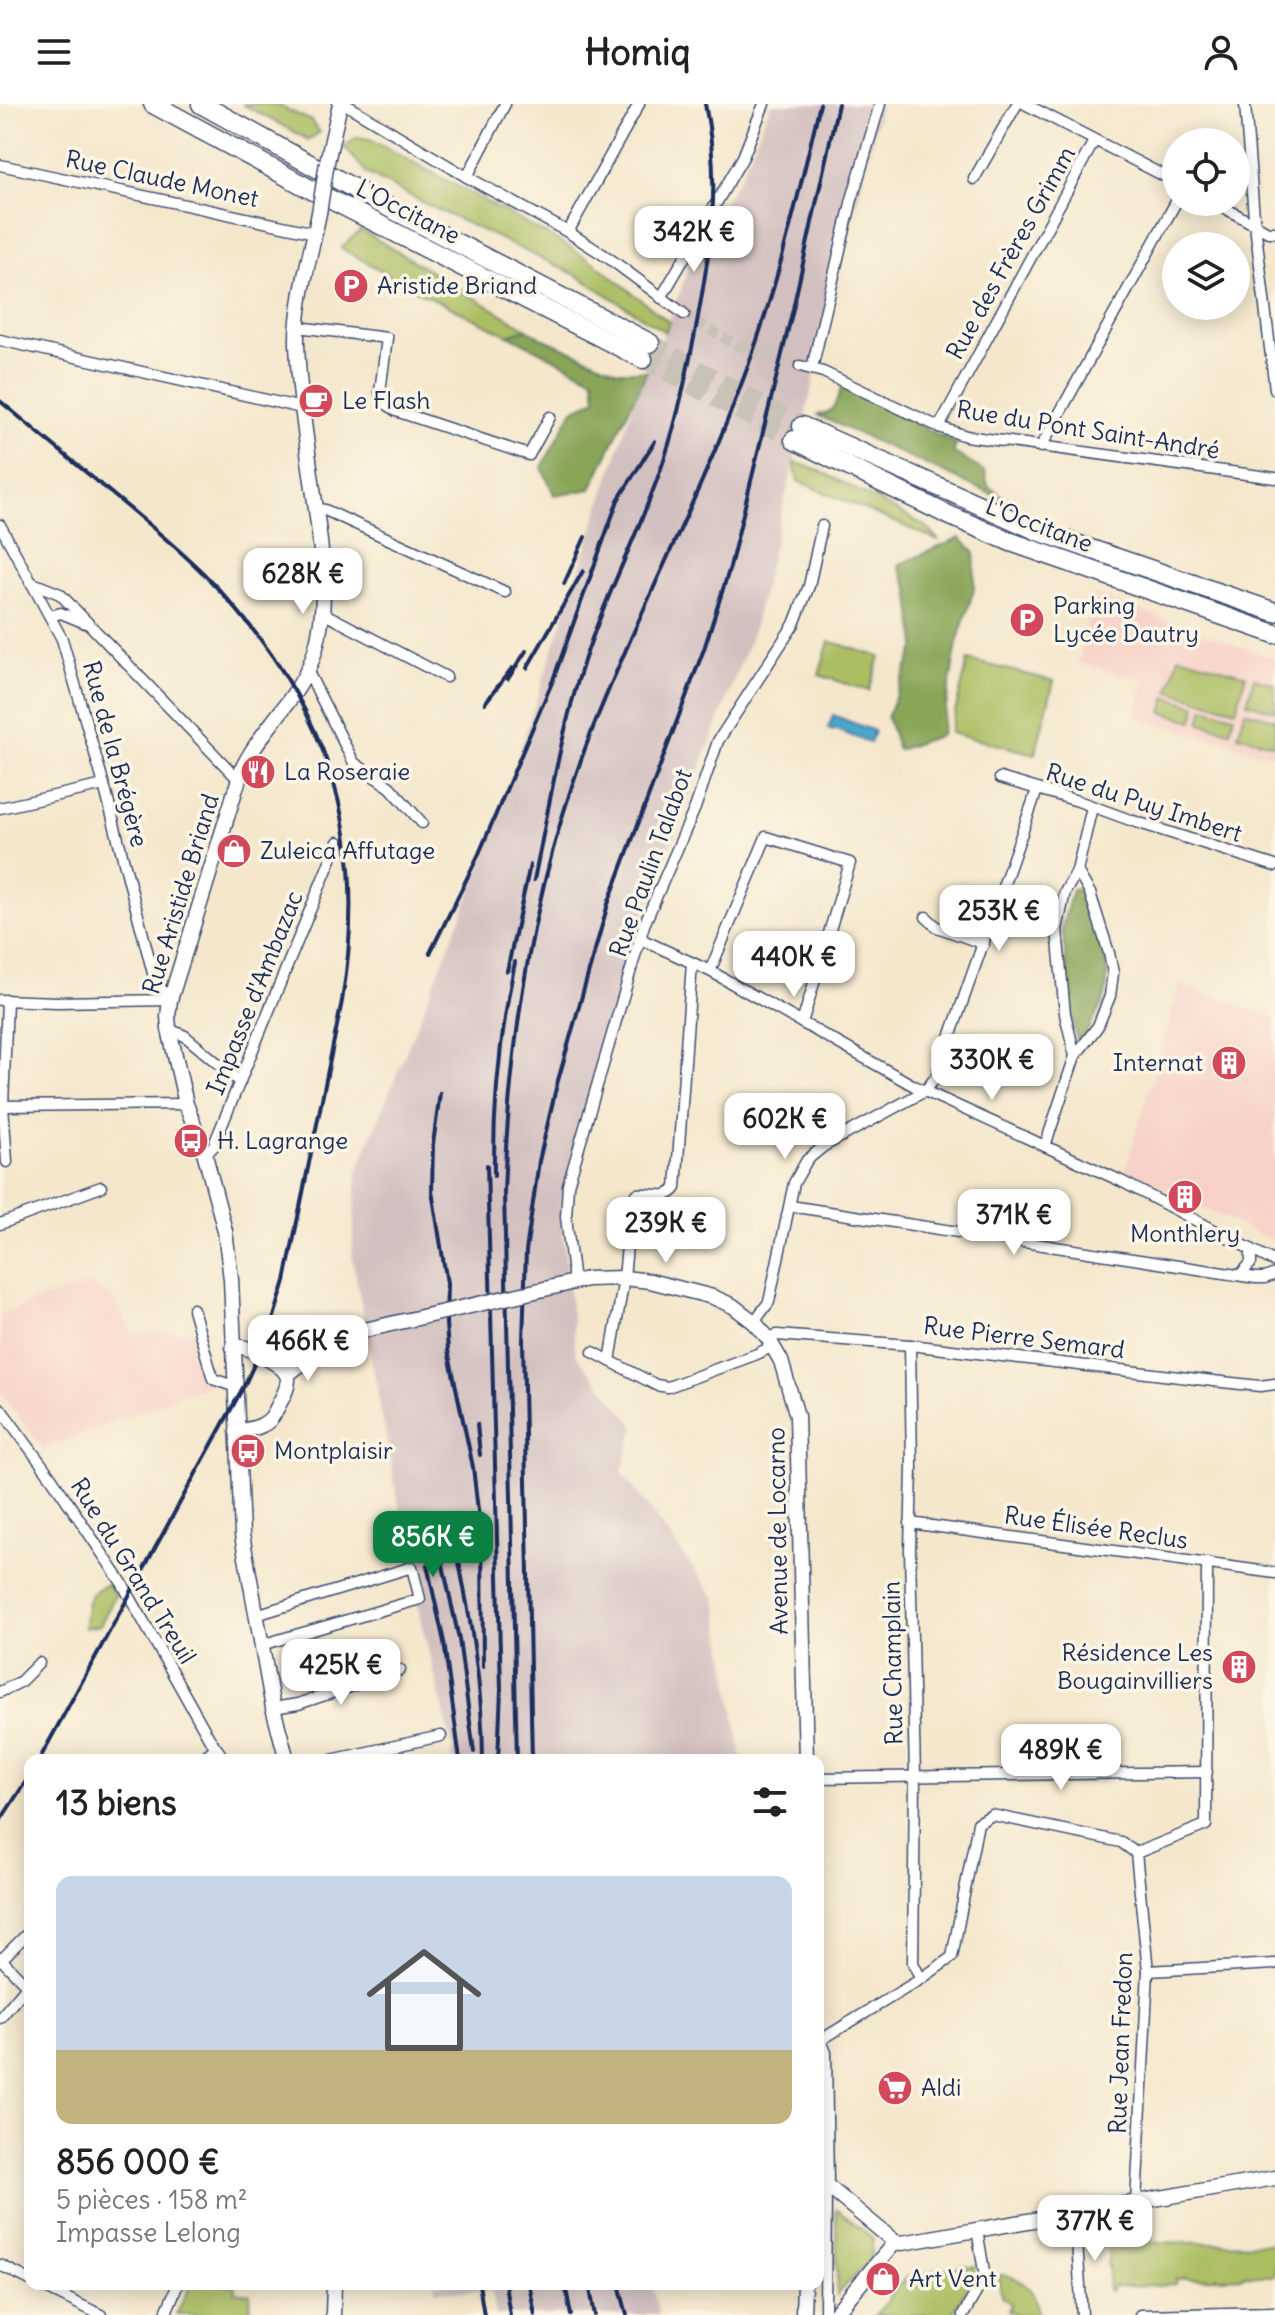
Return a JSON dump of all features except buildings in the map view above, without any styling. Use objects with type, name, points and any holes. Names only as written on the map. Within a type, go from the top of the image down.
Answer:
[{"type":"highway","name":"L'Occitane","points":[[153,104],[310,189],[647,351],[201,104]]},
{"type":"highway","name":"L'Occitane","points":[[1275,612],[1038,531],[798,433],[944,513],[1011,542],[1275,634]]},
{"type":"street","name":"Rue Aristide Briand","points":[[285,1754],[273,1708],[242,1535],[231,1279],[225,1231],[205,1155],[186,1104],[168,1016],[170,1000],[238,779],[254,748],[308,672],[323,613],[324,583],[297,343],[327,162],[342,104]]},
{"type":"street","points":[[342,104],[568,232],[684,314]]},
{"type":"street","points":[[467,177],[505,104]]},
{"type":"street","points":[[568,232],[639,104]]},
{"type":"street","points":[[661,298],[743,157],[764,104]]},
{"type":"street","points":[[812,368],[852,199],[880,104]]},
{"type":"street","points":[[974,179],[1017,104]]},
{"type":"street","points":[[1025,104],[1162,175]]},
{"type":"street","points":[[1245,104],[1275,389]]},
{"type":"street","name":"Rue des Frères Grimm","points":[[939,427],[1094,141]]},
{"type":"street","name":"Rue Claude Monet","points":[[0,165],[315,233]]},
{"type":"street","points":[[1041,447],[1168,216]]},
{"type":"street","points":[[1241,216],[1268,232],[1275,232]]},
{"type":"street","points":[[298,327],[387,338],[380,392],[383,401],[396,411],[529,455],[550,417]]},
{"type":"street","points":[[0,340],[302,408]]},
{"type":"street","name":"Rue du Pont Saint-André","points":[[800,366],[812,368],[939,427],[966,436],[1275,478]]},
{"type":"street","points":[[316,509],[325,510],[505,592]]},
{"type":"street","name":"Rue de la Brégère","points":[[0,525],[62,639],[155,981],[170,1000]]},
{"type":"street","name":"Rue Paulin Talabot","points":[[568,1283],[568,1185],[644,925],[695,808],[718,741],[794,624],[809,586],[822,526]]},
{"type":"street","points":[[30,582],[60,594],[238,779]]},
{"type":"street","points":[[50,616],[61,613],[86,623]]},
{"type":"street","points":[[323,613],[446,677]]},
{"type":"street","points":[[308,672],[354,763],[390,787],[422,823]]},
{"type":"street","name":"Rue du Puy Imbert","points":[[1000,778],[1275,866]]},
{"type":"street","points":[[0,808],[104,785]]},
{"type":"street","points":[[754,1322],[769,1302],[794,1183],[807,1160],[824,1146],[925,1091],[936,1077],[1037,790]]},
{"type":"street","points":[[1075,1056],[1065,1014],[1057,930],[1065,892],[1077,871],[1092,807]]},
{"type":"street","points":[[710,971],[766,837],[850,863],[802,1023]]},
{"type":"street","name":"Impasse d'Ambazac","points":[[205,1155],[213,1147],[338,842]]},
{"type":"street","points":[[1045,1146],[1075,1056],[1098,1026],[1110,996],[1113,973],[1090,893],[1077,871]]},
{"type":"street","points":[[926,917],[937,927],[984,944]]},
{"type":"street","points":[[642,938],[710,971],[925,1091],[1121,1181],[1275,1262]]},
{"type":"street","points":[[610,1361],[633,1198],[643,1193],[664,1195],[676,1188],[692,963]]},
{"type":"street","points":[[7,1162],[3,1106],[3,1000],[170,1000]]},
{"type":"street","points":[[169,1029],[185,1036],[240,1082]]},
{"type":"street","points":[[3,1106],[186,1104]]},
{"type":"street","points":[[0,1224],[101,1187]]},
{"type":"street","points":[[790,1206],[1265,1278],[1275,1274]]},
{"type":"street","points":[[1241,1274],[1251,1263],[1251,1249]]},
{"type":"street","name":"Avenue de Locarno","points":[[288,1374],[319,1344],[334,1337],[600,1278],[650,1281],[713,1297],[733,1306],[754,1322],[770,1342],[781,1361],[797,1416],[806,1754]]},
{"type":"street","points":[[193,1309],[213,1379],[236,1387]]},
{"type":"street","name":"Rue Pierre Semard","points":[[770,1342],[777,1335],[910,1345],[1222,1382],[1260,1386],[1275,1384]]},
{"type":"street","points":[[593,1352],[656,1385],[668,1387],[757,1354],[770,1342]]},
{"type":"street","name":"Rue Champlain","points":[[910,1345],[915,1777],[913,1963],[921,1979]]},
{"type":"street","points":[[233,1347],[245,1346],[280,1365],[288,1374],[288,1387],[266,1424],[237,1432]]},
{"type":"street","name":"Rue du Grand Treuil","points":[[0,1408],[122,1583],[220,1754]]},
{"type":"street","name":"Rue Élisée Reclus","points":[[910,1523],[1275,1573]]},
{"type":"street","points":[[824,2037],[952,1957],[978,1823],[992,1815],[1121,1842],[1136,1853],[1206,1825],[1207,1563]]},
{"type":"street","points":[[256,1615],[412,1567],[420,1599],[261,1645]]},
{"type":"street","points":[[0,1692],[20,1682],[39,1663]]},
{"type":"street","points":[[273,1708],[298,1704],[400,1670]]},
{"type":"street","points":[[358,1754],[441,1736]]},
{"type":"street","points":[[208,1754],[215,1748]]},
{"type":"street","points":[[824,1778],[1207,1772]]},
{"type":"street","name":"Rue Jean Fredon","points":[[1136,1853],[1148,1971],[1136,2203]]},
{"type":"street","points":[[24,1937],[1,1959],[24,1983]]},
{"type":"street","points":[[1148,1971],[1275,1964]]},
{"type":"street","points":[[0,2018],[24,1993]]},
{"type":"street","points":[[824,2140],[825,2315]]},
{"type":"street","points":[[826,2185],[895,2242],[902,2243],[1275,2178]]},
{"type":"street","points":[[1075,2213],[1082,2315]]},
{"type":"street","points":[[963,2315],[985,2277],[977,2230]]},
{"type":"street","points":[[834,2315],[895,2242]]},
{"type":"street","points":[[0,2265],[24,2277]]},
{"type":"street","points":[[50,2290],[101,2315]]},
{"type":"street","points":[[165,2315],[175,2290]]},
{"type":"street","points":[[333,2315],[334,2290]]},
{"type":"street","points":[[803,2315],[804,2290]]},
{"type":"street","points":[[1140,2315],[1275,2312]]},
{"type":"shaded area","points":[[771,104],[881,104],[752,634],[635,937],[560,1206],[576,1355],[635,1426],[622,1472],[716,1599],[741,1754],[452,1754],[420,1618],[352,1256],[357,1172],[483,863],[634,402],[669,322],[699,240],[742,174]]},
{"type":"shaded area","points":[[1093,594],[1275,659],[1275,756],[1136,718],[1143,680],[1078,663]]},
{"type":"shaded area","points":[[1180,984],[1275,1018],[1275,1235],[1272,1241],[1125,1170]]},
{"type":"shaded area","points":[[90,1285],[112,1297],[134,1336],[141,1333],[196,1331],[212,1383],[43,1449],[0,1392],[0,1314]]},
{"type":"shaded area","points":[[653,2290],[659,2315],[496,2315],[492,2291],[435,2291]]},
{"type":"green space","points":[[242,104],[275,104],[310,120],[320,132],[309,140]]},
{"type":"green space","points":[[357,137],[370,139],[596,264],[669,322],[665,332],[578,276],[368,174],[344,147]]},
{"type":"green space","points":[[361,230],[527,329],[508,335],[419,292],[341,248]]},
{"type":"green space","points":[[527,329],[618,371],[647,371],[591,489],[554,495],[542,467],[573,410],[596,399],[594,379],[508,335]]},
{"type":"green space","points":[[842,387],[957,444],[953,452],[985,472],[988,486],[1015,505],[817,415],[831,410]]},
{"type":"green space","points":[[794,462],[820,471],[926,526],[939,541],[798,481]]},
{"type":"green space","points":[[960,538],[975,553],[974,589],[957,643],[941,735],[898,750],[887,717],[916,645],[909,589],[898,565]]},
{"type":"green space","points":[[829,641],[880,657],[869,691],[819,675]]},
{"type":"green space","points":[[1179,656],[1246,675],[1236,710],[1169,691]]},
{"type":"green space","points":[[968,660],[1054,681],[1035,754],[950,733]]},
{"type":"green space","points":[[1254,678],[1275,684],[1275,711],[1247,703]]},
{"type":"green space","points":[[1167,697],[1197,706],[1193,721],[1162,712]]},
{"type":"green space","points":[[1204,708],[1234,716],[1230,731],[1200,723]]},
{"type":"green space","points":[[1245,711],[1275,719],[1275,745],[1238,735]]},
{"type":"green space","points":[[1080,889],[1102,944],[1107,989],[1082,1040],[1077,1042],[1062,928],[1072,890]]},
{"type":"green space","points":[[107,1584],[116,1594],[100,1625],[85,1628],[90,1596]]},
{"type":"green space","points":[[836,2209],[873,2238],[871,2259],[837,2295]]},
{"type":"green space","points":[[1139,2237],[1141,2242],[1275,2244],[1275,2275],[1184,2277],[1176,2279],[1176,2284],[1113,2287],[1112,2291],[1108,2291],[1106,2242]]},
{"type":"green space","points":[[975,2266],[974,2275],[952,2315],[875,2315],[905,2277]]},
{"type":"green space","points":[[999,2275],[1014,2278],[1027,2286],[1035,2299],[1037,2315],[1017,2315],[1008,2311],[1011,2304],[1001,2296]]},
{"type":"green space","points":[[188,2290],[234,2290],[250,2294],[251,2315],[176,2315]]},
{"type":"water","points":[[833,715],[874,731],[870,743],[828,729]]},
{"type":"tunnel","points":[[684,314],[736,345],[800,366]]},
{"type":"tunnel","points":[[650,343],[802,426]]},
{"type":"tunnel","points":[[643,359],[794,440]]},
{"type":"railway","points":[[534,880],[556,770],[584,661],[659,474],[684,387],[712,219],[713,163],[705,104]]},
{"type":"railway","points":[[517,1754],[504,1192],[512,1076],[528,961],[553,848],[589,738],[707,468],[756,344],[786,242],[820,104]]},
{"type":"railway","points":[[532,1754],[523,1341],[526,1251],[539,1161],[557,1084],[608,904],[704,649],[730,567],[793,309],[838,104]]},
{"type":"railway","points":[[0,401],[183,554],[246,621],[281,669],[309,718],[330,770],[343,823],[350,879],[349,938],[342,1001],[285,1281],[270,1330],[246,1382],[42,1754]]},
{"type":"railway","points":[[430,953],[478,856],[553,680],[618,500],[655,441]]},
{"type":"railway","points":[[564,584],[585,537]]},
{"type":"railway","points":[[527,668],[583,571]]},
{"type":"railway","points":[[508,679],[526,651]]},
{"type":"railway","points":[[485,703],[512,668]]},
{"type":"railway","points":[[507,971],[530,865]]},
{"type":"railway","points":[[494,1176],[498,1068],[515,962]]},
{"type":"railway","points":[[440,1093],[433,1144],[432,1191],[447,1283],[448,1350],[473,1467],[482,1545]]},
{"type":"railway","points":[[487,1165],[501,1689],[498,1754]]},
{"type":"railway","points":[[477,1424],[480,1455]]},
{"type":"railway","points":[[482,1535],[483,1667]]},
{"type":"railway","points":[[455,1543],[475,1651],[483,1754]]},
{"type":"railway","points":[[439,1547],[459,1639],[474,1752]]},
{"type":"railway","points":[[427,1565],[444,1642],[459,1754]]},
{"type":"railway","points":[[0,1821],[24,1784]]},
{"type":"railway","points":[[480,2290],[484,2315]]},
{"type":"railway","points":[[506,2290],[510,2315]]},
{"type":"railway","points":[[530,2290],[535,2315]]},
{"type":"railway","points":[[566,2290],[571,2315]]},
{"type":"railway","points":[[590,2290],[595,2315]]},
{"type":"railway","points":[[621,2290],[627,2315]]},
{"type":"place","name":"Aristide Briand","points":[[351,286]]},
{"type":"place","name":"Le Flash","points":[[316,401]]},
{"type":"place","name":"Parking Lycée Dautry","points":[[1027,620]]},
{"type":"place","name":"La Roseraie","points":[[258,772]]},
{"type":"place","name":"Zuleica Affutage","points":[[234,851]]},
{"type":"place","name":"Internat","points":[[1229,1063]]},
{"type":"place","name":"H. Lagrange","points":[[191,1141]]},
{"type":"place","name":"Monthlery","points":[[1185,1197]]},
{"type":"place","name":"Montplaisir","points":[[248,1451]]},
{"type":"place","name":"Résidence Les Bougainvilliers","points":[[1239,1667]]},
{"type":"place","name":"Aldi","points":[[895,2088]]},
{"type":"place","name":"Art Vent","points":[[883,2279]]}]
